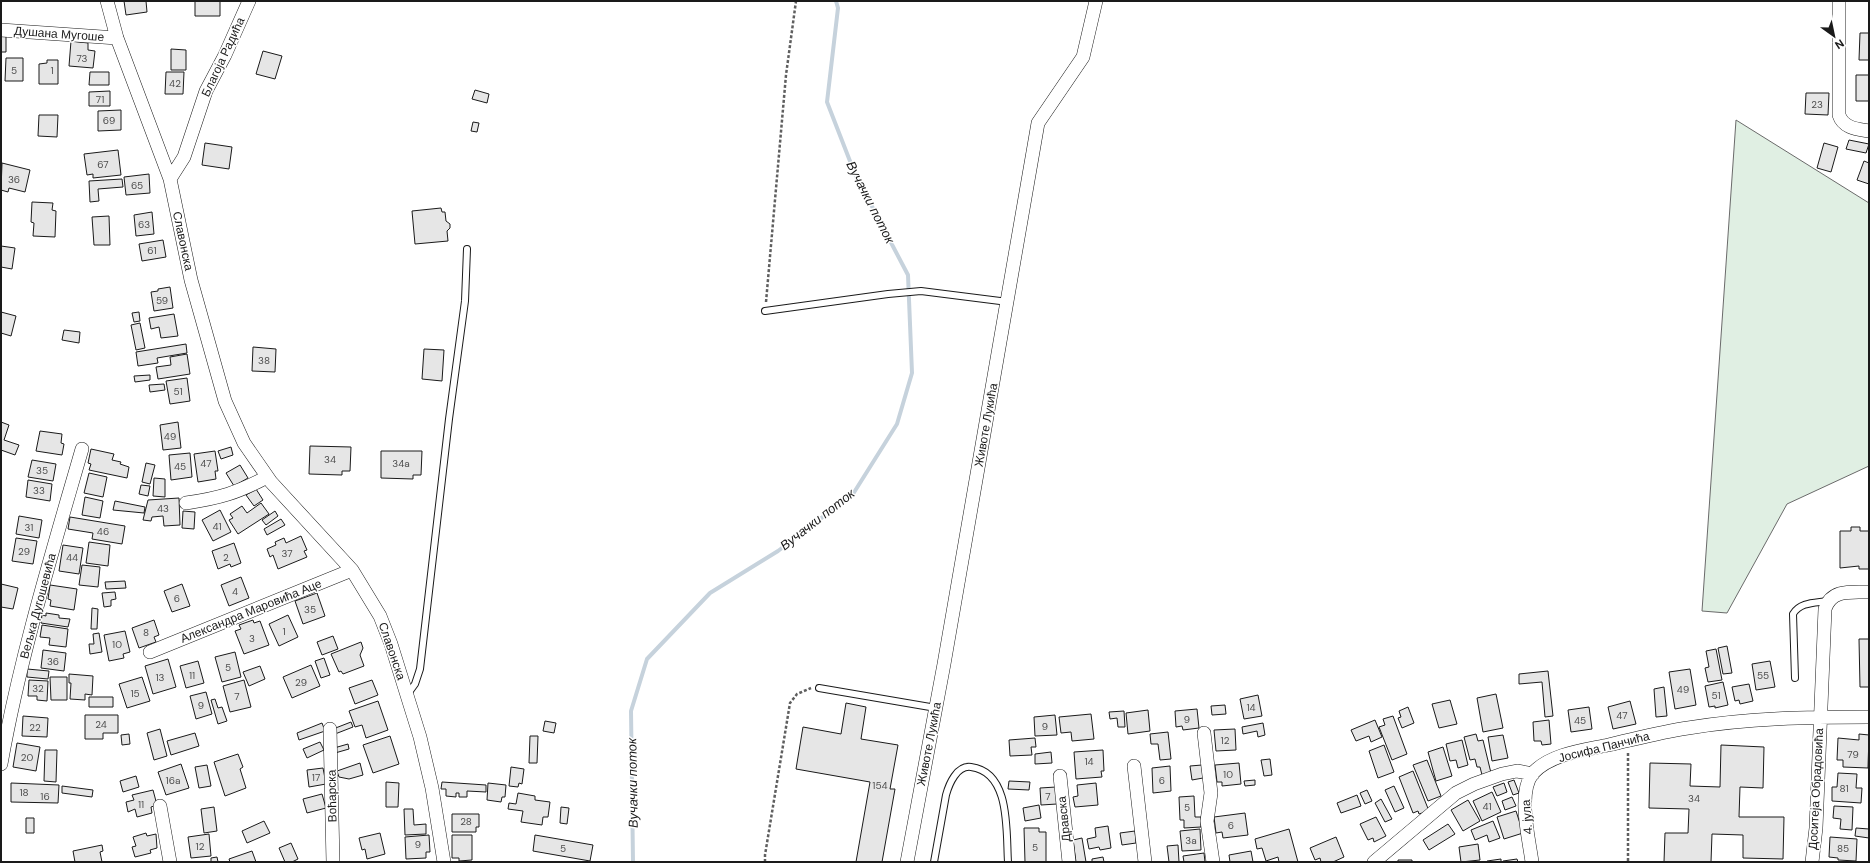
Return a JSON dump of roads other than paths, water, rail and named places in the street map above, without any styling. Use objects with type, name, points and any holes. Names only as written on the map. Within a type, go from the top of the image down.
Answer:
[{"type":"street","name":"Славонска","points":[[107,1],[117,38],[170,179],[191,280],[225,401],[244,443],[267,476],[294,508],[352,570],[380,616],[391,644],[420,737],[432,788],[444,862]]},
{"type":"street","name":"Благоја Радића","points":[[170,179],[184,157],[206,91],[225,55],[249,1]]},
{"type":"street","name":"Животе Лукића","points":[[907,862],[936,708],[1008,302],[1038,123],[1083,57],[1096,1]]},
{"type":"street","points":[[1839,1],[1839,115],[1845,124],[1852,128],[1869,131]]},
{"type":"street","name":"Душана Мугоше","points":[[1,30],[117,38]]},
{"type":"street","name":"Вељка Дугошевића","points":[[1,764],[7,729],[41,588],[82,449]]},
{"type":"street","points":[[186,503],[218,498],[240,491],[267,476]]},
{"type":"street","name":"Александра Маровића Аце","points":[[150,652],[352,570]]},
{"type":"street","points":[[1820,718],[1824,609],[1828,601],[1844,592],[1869,592]]},
{"type":"street","name":"Доситеја Обрадовића","points":[[1812,862],[1816,828],[1820,718],[1869,718]]},
{"type":"street","name":"Јосифа Панчића","points":[[1533,774],[1550,761],[1560,757],[1628,740],[1688,728],[1769,719],[1820,718]]},
{"type":"street","name":"Воћарска","points":[[330,729],[333,862]]},
{"type":"street","points":[[1204,733],[1211,793],[1207,821],[1212,862]]},
{"type":"street","points":[[1134,766],[1144,862]]},
{"type":"street","points":[[1374,862],[1456,793],[1474,784],[1502,774],[1517,771],[1533,774]]},
{"type":"street","name":"4. јула","points":[[1532,862],[1525,806],[1526,792],[1533,774]]},
{"type":"street","name":"Дравска","points":[[1060,776],[1069,862]]},
{"type":"street","points":[[160,806],[170,862]]},
{"type":"lane","points":[[407,695],[415,684],[420,669],[449,419],[465,301],[467,249]]},
{"type":"lane","points":[[765,311],[918,291],[1008,302]]},
{"type":"lane","points":[[1795,678],[1793,614],[1797,607],[1804,604],[1828,601]]},
{"type":"lane","points":[[819,688],[936,708]]},
{"type":"lane","points":[[934,862],[949,785],[960,770],[968,767],[980,769],[987,774],[997,783],[1002,794],[1008,862]]},
{"type":"waterway","name":"Вучачки поток","points":[[633,862],[631,711],[647,659],[710,593],[778,551],[853,494],[897,424],[912,373],[908,275],[855,174],[827,102],[838,8],[836,1]]}]
